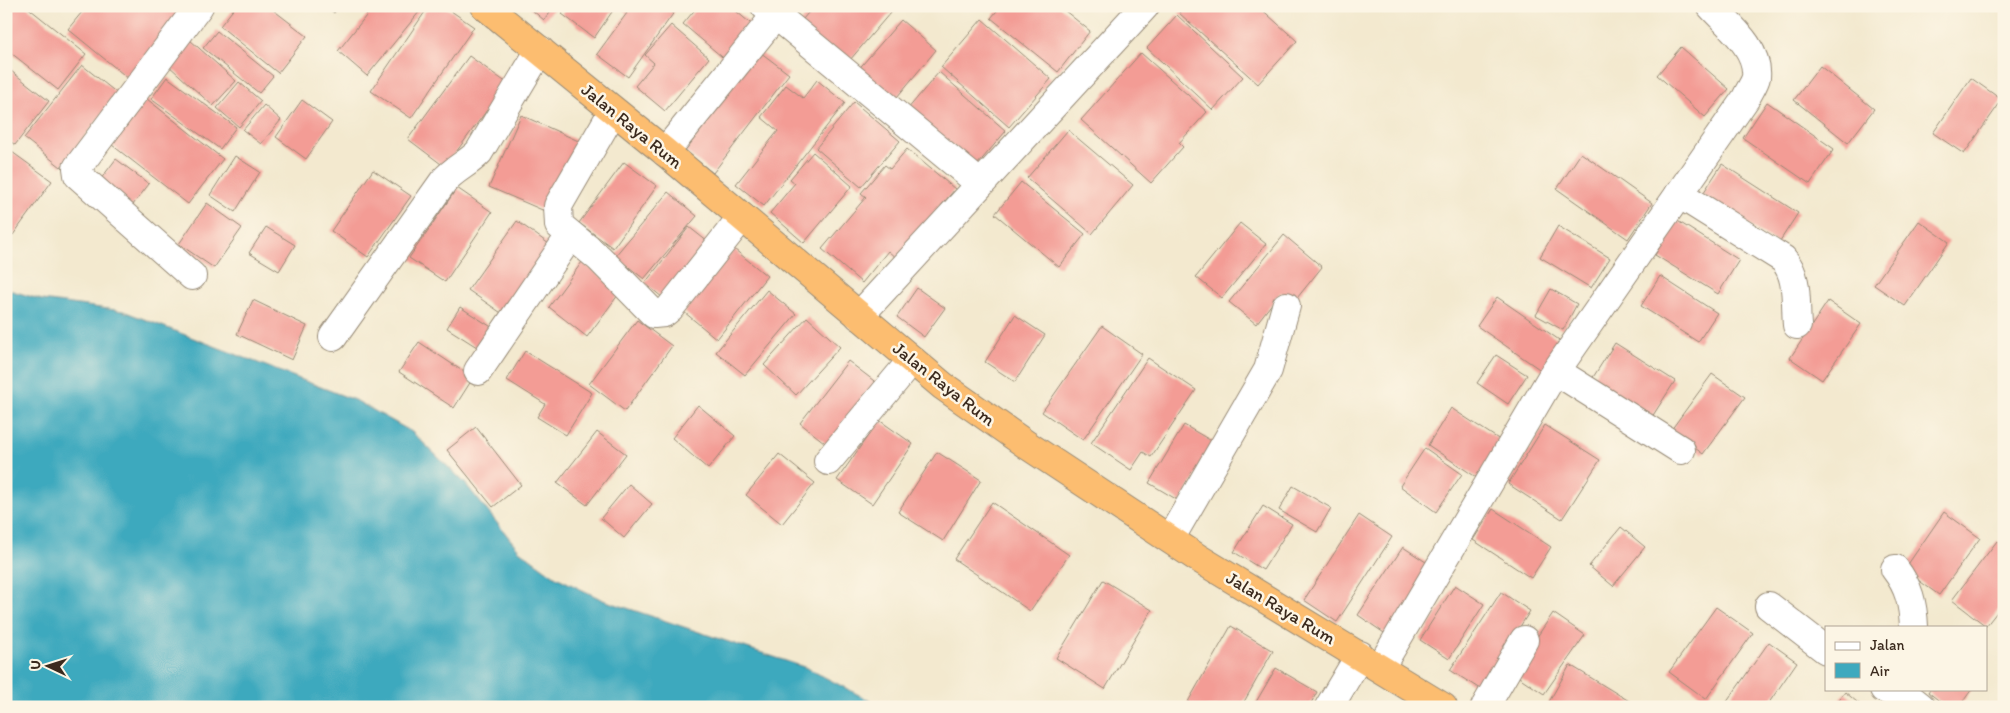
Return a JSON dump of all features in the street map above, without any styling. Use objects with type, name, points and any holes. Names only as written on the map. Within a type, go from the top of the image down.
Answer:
[{"type":"highway","name":"Jalan Raya Rum","points":[[485,6],[665,152],[943,386],[1027,445],[1170,539],[1443,707]]},
{"type":"street","points":[[192,276],[78,175],[77,168],[199,6]]},
{"type":"street","points":[[859,316],[979,183],[1145,6]]},
{"type":"street","points":[[1328,707],[1370,661],[1556,371],[1746,98],[1756,78],[1756,64],[1746,44],[1711,6]]},
{"type":"street","points":[[665,152],[775,9],[979,183]]},
{"type":"street","points":[[333,337],[449,174],[472,159],[479,152],[540,50]]},
{"type":"street","points":[[613,111],[558,206],[559,226],[604,263],[654,314],[659,314],[670,308],[742,217]]},
{"type":"street","points":[[1679,194],[1783,259],[1794,276],[1797,325]]},
{"type":"street","points":[[478,371],[570,236]]},
{"type":"street","points":[[1170,539],[1268,370],[1286,306]]},
{"type":"street","points":[[828,461],[912,360]]},
{"type":"street","points":[[1556,371],[1681,450]]},
{"type":"street","points":[[1895,568],[1905,581],[1912,599],[1914,626]]},
{"type":"street","points":[[1770,606],[1825,649]]},
{"type":"street","points":[[1485,707],[1524,640]]},
{"type":"street","points":[[1887,690],[1915,698]]},
{"type":"water","points":[[6,289],[42,300],[123,311],[357,401],[412,432],[464,482],[519,550],[556,577],[603,600],[807,668],[882,707],[6,707]]},
{"type":"building","points":[[6,6],[26,6],[86,54],[58,90],[6,49]]},
{"type":"building","points":[[87,6],[187,6],[129,79],[68,29]]},
{"type":"building","points":[[236,6],[268,6],[307,36],[278,73],[220,26]]},
{"type":"building","points":[[326,6],[340,6],[334,13]]},
{"type":"building","points":[[374,6],[424,6],[367,76],[338,51]]},
{"type":"building","points":[[429,6],[444,6],[474,27],[411,118],[371,91]]},
{"type":"building","points":[[527,6],[556,6],[544,20]]},
{"type":"building","points":[[568,6],[616,6],[594,38],[562,14]]},
{"type":"building","points":[[618,6],[669,6],[675,11],[628,77],[597,54],[627,13]]},
{"type":"building","points":[[698,6],[730,6],[756,28],[728,62],[683,24]]},
{"type":"building","points":[[814,6],[896,6],[844,67],[797,26]]},
{"type":"building","points":[[1001,6],[1059,6],[1090,31],[1058,72],[991,18]]},
{"type":"building","points":[[1185,6],[1258,6],[1297,41],[1258,84],[1179,13]]},
{"type":"building","points":[[1177,15],[1243,77],[1213,110],[1147,48]]},
{"type":"building","points":[[982,19],[1051,79],[1009,127],[941,67]]},
{"type":"building","points":[[901,20],[936,50],[892,103],[856,72]]},
{"type":"building","points":[[671,25],[709,58],[665,111],[635,86],[654,63],[645,55]]},
{"type":"building","points":[[217,31],[273,76],[259,93],[203,48]]},
{"type":"building","points":[[190,40],[236,81],[213,106],[168,65]]},
{"type":"building","points":[[1681,47],[1729,89],[1705,117],[1657,75]]},
{"type":"building","points":[[756,49],[789,74],[713,173],[681,148]]},
{"type":"building","points":[[1141,53],[1207,112],[1179,143],[1183,147],[1151,183],[1081,120]]},
{"type":"building","points":[[469,56],[507,83],[445,167],[408,139]]},
{"type":"building","points":[[82,65],[118,94],[61,167],[24,138]]},
{"type":"building","points":[[1820,66],[1874,109],[1848,143],[1794,100]]},
{"type":"building","points":[[6,67],[49,101],[15,145],[6,138]]},
{"type":"building","points":[[939,72],[1006,131],[977,165],[907,110]]},
{"type":"building","points":[[167,77],[236,127],[220,149],[151,99]]},
{"type":"building","points":[[1971,78],[2002,100],[1964,154],[1933,133]]},
{"type":"building","points":[[817,80],[845,103],[764,206],[736,184],[778,131],[761,117],[786,85],[803,98]]},
{"type":"building","points":[[239,82],[261,101],[239,127],[217,108]]},
{"type":"building","points":[[147,99],[223,159],[188,204],[112,145]]},
{"type":"building","points":[[302,100],[332,122],[306,159],[276,137]]},
{"type":"building","points":[[854,102],[900,141],[861,187],[816,148]]},
{"type":"building","points":[[1767,102],[1834,149],[1810,184],[1743,138]]},
{"type":"building","points":[[264,105],[281,120],[261,144],[243,130]]},
{"type":"building","points":[[521,115],[585,144],[554,215],[489,187]]},
{"type":"building","points":[[1068,130],[1133,185],[1092,234],[1027,178]]},
{"type":"building","points":[[907,149],[955,189],[897,259],[888,251],[862,283],[822,249],[866,197],[861,193],[885,165],[890,169]]},
{"type":"building","points":[[12,152],[52,181],[13,235],[6,230],[6,160]]},
{"type":"building","points":[[813,152],[852,186],[804,243],[770,213],[795,183],[790,179]]},
{"type":"building","points":[[1581,153],[1652,203],[1628,239],[1557,189]]},
{"type":"building","points":[[235,156],[260,172],[235,212],[210,195]]},
{"type":"building","points":[[116,159],[149,184],[129,210],[97,184]]},
{"type":"building","points":[[624,162],[657,186],[613,248],[579,223]]},
{"type":"building","points":[[1722,164],[1798,213],[1778,244],[1702,195]]},
{"type":"building","points":[[373,170],[411,196],[368,257],[331,231]]},
{"type":"building","points":[[1021,182],[1085,234],[1059,267],[995,214]]},
{"type":"building","points":[[457,188],[492,212],[445,282],[409,258]]},
{"type":"building","points":[[668,192],[697,216],[644,279],[615,256]]},
{"type":"building","points":[[207,203],[242,228],[214,268],[179,244]]},
{"type":"building","points":[[1676,220],[1739,260],[1718,294],[1655,255]]},
{"type":"building","points":[[517,221],[556,249],[507,317],[468,290]]},
{"type":"building","points":[[1919,221],[1949,242],[1905,306],[1874,285]]},
{"type":"building","points":[[1240,223],[1266,244],[1222,298],[1196,277]]},
{"type":"building","points":[[1558,226],[1610,258],[1591,288],[1540,257]]},
{"type":"building","points":[[266,227],[295,245],[279,271],[249,253]]},
{"type":"building","points":[[689,227],[713,246],[669,303],[645,283]]},
{"type":"building","points":[[1284,235],[1322,267],[1293,303],[1281,292],[1256,324],[1229,302]]},
{"type":"building","points":[[734,249],[767,276],[717,339],[684,312]]},
{"type":"building","points":[[582,262],[621,291],[587,337],[549,307]]},
{"type":"building","points":[[1660,276],[1717,313],[1698,342],[1641,306]]},
{"type":"building","points":[[917,288],[945,308],[924,337],[897,317]]},
{"type":"building","points":[[1551,289],[1577,304],[1563,330],[1536,315]]},
{"type":"building","points":[[767,290],[796,314],[745,375],[716,352]]},
{"type":"building","points":[[1497,297],[1565,344],[1545,373],[1477,326]]},
{"type":"building","points":[[253,300],[307,326],[292,360],[237,334]]},
{"type":"building","points":[[1828,301],[1861,324],[1822,380],[1790,358]]},
{"type":"building","points":[[460,307],[493,328],[480,349],[447,328]]},
{"type":"building","points":[[1015,315],[1045,335],[1015,382],[985,362]]},
{"type":"building","points":[[807,317],[840,347],[796,395],[764,365]]},
{"type":"building","points":[[637,320],[672,346],[625,411],[589,384]]},
{"type":"building","points":[[1102,326],[1142,354],[1083,440],[1042,412]]},
{"type":"building","points":[[419,342],[473,378],[454,408],[399,372]]},
{"type":"building","points":[[1615,343],[1675,381],[1650,420],[1590,382]]},
{"type":"building","points":[[525,351],[592,393],[566,435],[537,417],[545,404],[507,380]]},
{"type":"building","points":[[1496,355],[1527,375],[1508,404],[1477,383]]},
{"type":"building","points":[[1148,358],[1196,390],[1151,457],[1143,452],[1131,470],[1091,443]]},
{"type":"building","points":[[848,361],[882,387],[834,450],[800,423]]},
{"type":"building","points":[[1712,374],[1745,397],[1703,454],[1671,430]]},
{"type":"building","points":[[698,405],[735,436],[708,469],[672,438]]},
{"type":"building","points":[[1451,408],[1506,444],[1482,481],[1428,445]]},
{"type":"building","points":[[879,420],[913,444],[872,504],[837,480]]},
{"type":"building","points":[[1184,425],[1215,443],[1181,502],[1149,483]]},
{"type":"building","points":[[1545,425],[1600,460],[1562,519],[1508,484]]},
{"type":"building","points":[[476,427],[521,485],[493,507],[447,450]]},
{"type":"building","points":[[597,432],[626,454],[587,505],[557,483]]},
{"type":"building","points":[[1425,448],[1462,474],[1436,512],[1400,486]]},
{"type":"building","points":[[937,452],[981,480],[943,541],[898,512]]},
{"type":"building","points":[[779,454],[815,483],[782,524],[746,495]]},
{"type":"building","points":[[629,484],[652,504],[624,538],[601,518]]},
{"type":"building","points":[[1293,486],[1331,508],[1317,532],[1279,510]]},
{"type":"building","points":[[992,502],[1069,555],[1030,611],[954,559]]},
{"type":"building","points":[[1263,506],[1292,524],[1263,570],[1234,552]]},
{"type":"building","points":[[1493,509],[1551,547],[1531,578],[1473,540]]},
{"type":"building","points":[[1944,512],[1980,538],[1939,595],[1904,570]]},
{"type":"building","points":[[1359,515],[1392,537],[1337,622],[1304,600]]},
{"type":"building","points":[[1621,527],[1645,547],[1613,586],[1589,566]]},
{"type":"building","points":[[1997,541],[2004,546],[2004,603],[1986,626],[1952,600]]},
{"type":"building","points":[[1403,547],[1435,568],[1390,637],[1358,615]]},
{"type":"building","points":[[1103,580],[1152,610],[1105,689],[1056,658]]},
{"type":"building","points":[[1455,585],[1484,604],[1449,659],[1420,640]]},
{"type":"building","points":[[1501,592],[1530,611],[1480,689],[1450,670]]},
{"type":"building","points":[[1716,607],[1753,633],[1706,699],[1669,672]]},
{"type":"building","points":[[1553,613],[1585,635],[1544,694],[1513,673]]},
{"type":"building","points":[[1231,626],[1273,651],[1241,707],[1185,707]]},
{"type":"building","points":[[1769,642],[1797,662],[1766,707],[1724,706]]},
{"type":"building","points":[[1570,665],[1639,707],[1546,707]]},
{"type":"building","points":[[1276,668],[1317,692],[1309,707],[1253,707]]},
{"type":"building","points":[[1929,690],[1971,690],[1959,707],[1947,707],[1928,692]]},
{"type":"building","points":[[1845,692],[1863,707],[1833,707]]}]
